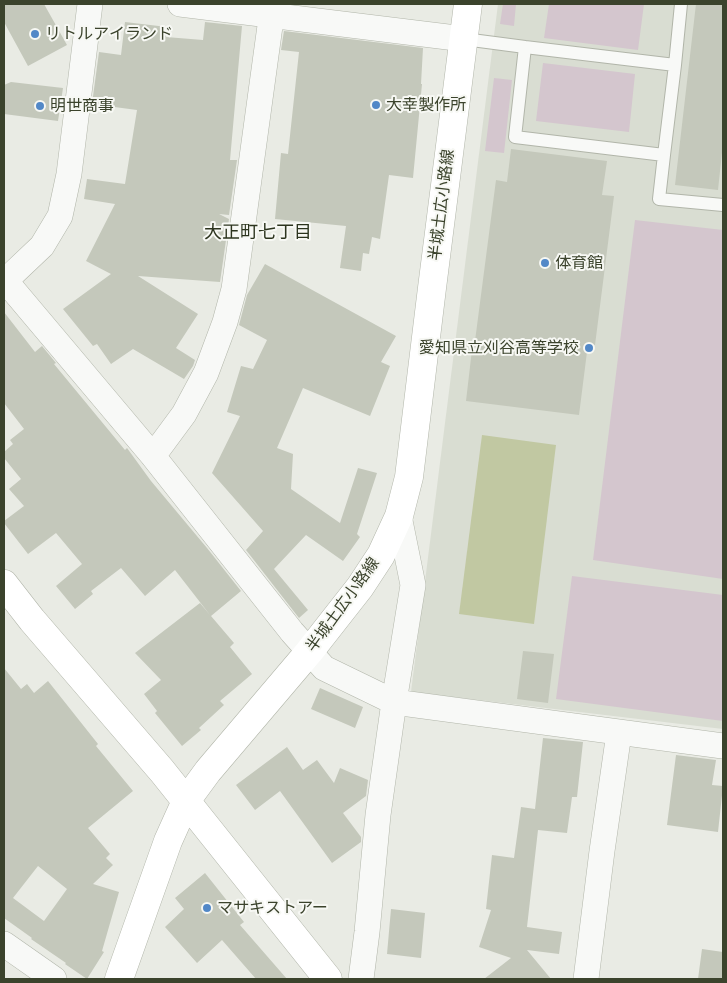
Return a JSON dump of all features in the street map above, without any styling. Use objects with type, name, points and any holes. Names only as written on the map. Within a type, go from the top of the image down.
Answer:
[{"type":"main road","name":"半城土広小路線","points":[[119,979],[168,841],[186,801],[208,771],[309,652],[360,587],[381,555],[399,516],[409,477],[468,4]]},
{"type":"main road","points":[[4,584],[32,620],[162,771],[328,979]]},
{"type":"street","points":[[90,4],[69,174],[60,216],[42,246],[4,281],[153,456],[309,652],[324,668],[394,702],[723,746]]},
{"type":"street","points":[[180,4],[272,10],[464,39]]},
{"type":"street","points":[[153,456],[184,414],[206,373],[234,288],[272,10]]},
{"type":"street","points":[[361,979],[378,815],[413,585],[399,516]]},
{"type":"street","points":[[586,979],[619,733]]},
{"type":"street","points":[[4,944],[54,979]]},
{"type":"lane","points":[[681,4],[658,199],[723,205]]},
{"type":"lane","points":[[464,39],[675,65]]},
{"type":"lane","points":[[525,47],[515,137],[664,155]]},
{"type":"shaded area","name":"愛知県立刈谷高等学校","points":[[498,4],[723,4],[723,729],[411,692]]},
{"type":"shaded area","points":[[503,4],[516,4],[514,26],[500,24]]},
{"type":"shaded area","points":[[549,4],[644,4],[638,50],[544,38]]},
{"type":"shaded area","points":[[543,63],[635,74],[629,132],[536,121]]},
{"type":"shaded area","points":[[494,78],[512,80],[504,153],[485,151]]},
{"type":"shaded area","points":[[635,220],[723,230],[723,579],[593,560]]},
{"type":"shaded area","points":[[482,435],[556,445],[534,624],[459,614]]},
{"type":"shaded area","points":[[572,576],[723,595],[723,721],[556,699]]},
{"type":"building","name":"リトルアイランド","points":[[4,4],[44,4],[67,45],[28,66],[4,22]]},
{"type":"building","points":[[696,4],[723,4],[723,143],[718,190],[675,185]]},
{"type":"building","points":[[125,22],[167,27],[166,37],[203,40],[205,22],[242,26],[230,160],[237,160],[229,215],[219,214],[229,219],[220,282],[138,276],[198,314],[176,348],[195,360],[184,379],[133,349],[111,364],[97,344],[93,346],[63,309],[111,274],[86,261],[115,204],[84,199],[87,179],[125,184],[137,110],[92,104],[99,52],[121,55]]},
{"type":"building","points":[[284,31],[423,48],[422,84],[413,178],[389,175],[380,239],[372,237],[369,254],[363,253],[361,271],[340,268],[346,226],[275,219],[281,153],[288,154],[299,52],[281,50]]},
{"type":"building","points":[[11,82],[63,88],[58,121],[4,114],[4,85]]},
{"type":"building","name":"体育館","points":[[511,149],[607,161],[602,195],[614,196],[595,345],[588,344],[579,415],[466,401],[496,180],[507,182]]},
{"type":"building","points":[[265,264],[396,336],[381,362],[390,366],[370,416],[303,388],[277,448],[293,454],[291,489],[340,523],[358,468],[377,473],[357,534],[360,537],[343,561],[306,535],[274,569],[308,610],[299,618],[246,550],[263,531],[212,473],[240,416],[227,412],[241,366],[253,369],[267,340],[239,325],[247,295]]},
{"type":"building","points":[[4,312],[35,352],[42,346],[56,363],[54,364],[125,450],[127,448],[151,481],[241,591],[211,616],[234,643],[230,647],[252,674],[220,701],[224,705],[199,728],[201,730],[182,746],[155,713],[157,711],[144,694],[161,680],[135,653],[200,603],[210,615],[175,570],[145,596],[121,568],[91,591],[93,594],[75,609],[56,586],[82,564],[56,533],[28,554],[4,523],[4,521],[24,506],[9,489],[21,479],[4,458],[4,452],[13,444],[10,440],[24,429],[4,403]]},
{"type":"building","points":[[523,651],[554,654],[548,703],[517,699]]},
{"type":"building","points":[[4,668],[21,689],[27,684],[34,693],[48,681],[98,744],[96,746],[133,791],[88,828],[110,854],[106,858],[113,865],[93,884],[119,892],[102,951],[104,952],[87,979],[4,918]],"holes":[[[38,866],[67,889],[44,921],[13,898]]]},
{"type":"building","points":[[320,688],[363,707],[355,728],[311,709]]},
{"type":"building","points":[[543,738],[583,742],[577,797],[572,797],[567,833],[538,830],[527,927],[562,932],[559,954],[527,950],[551,979],[484,979],[511,958],[479,947],[491,910],[486,909],[492,855],[514,858],[521,807],[535,809]]},
{"type":"building","points":[[287,747],[303,770],[317,760],[334,783],[340,768],[368,780],[366,796],[343,813],[361,837],[361,842],[332,863],[280,791],[255,810],[236,785]]},
{"type":"building","points":[[676,755],[716,760],[712,785],[723,786],[718,832],[667,825]]},
{"type":"building","points":[[205,873],[244,922],[240,925],[287,979],[256,979],[222,940],[197,963],[165,927],[184,909],[175,898]]},
{"type":"building","points":[[391,909],[425,913],[421,958],[387,954]]},
{"type":"building","points":[[702,949],[723,952],[723,979],[698,979]]},
{"type":"place","name":"リトルアイランド","points":[[35,34]]},
{"type":"place","name":"大幸製作所","points":[[376,105]]},
{"type":"place","name":"明世商事","points":[[40,106]]},
{"type":"place","name":"体育館","points":[[545,263]]},
{"type":"place","name":"愛知県立刈谷高等学校","points":[[589,348]]},
{"type":"place","name":"マサキストアー","points":[[207,908]]},
{"type":"district","name":"大正町七丁目","points":[[258,233]]}]
